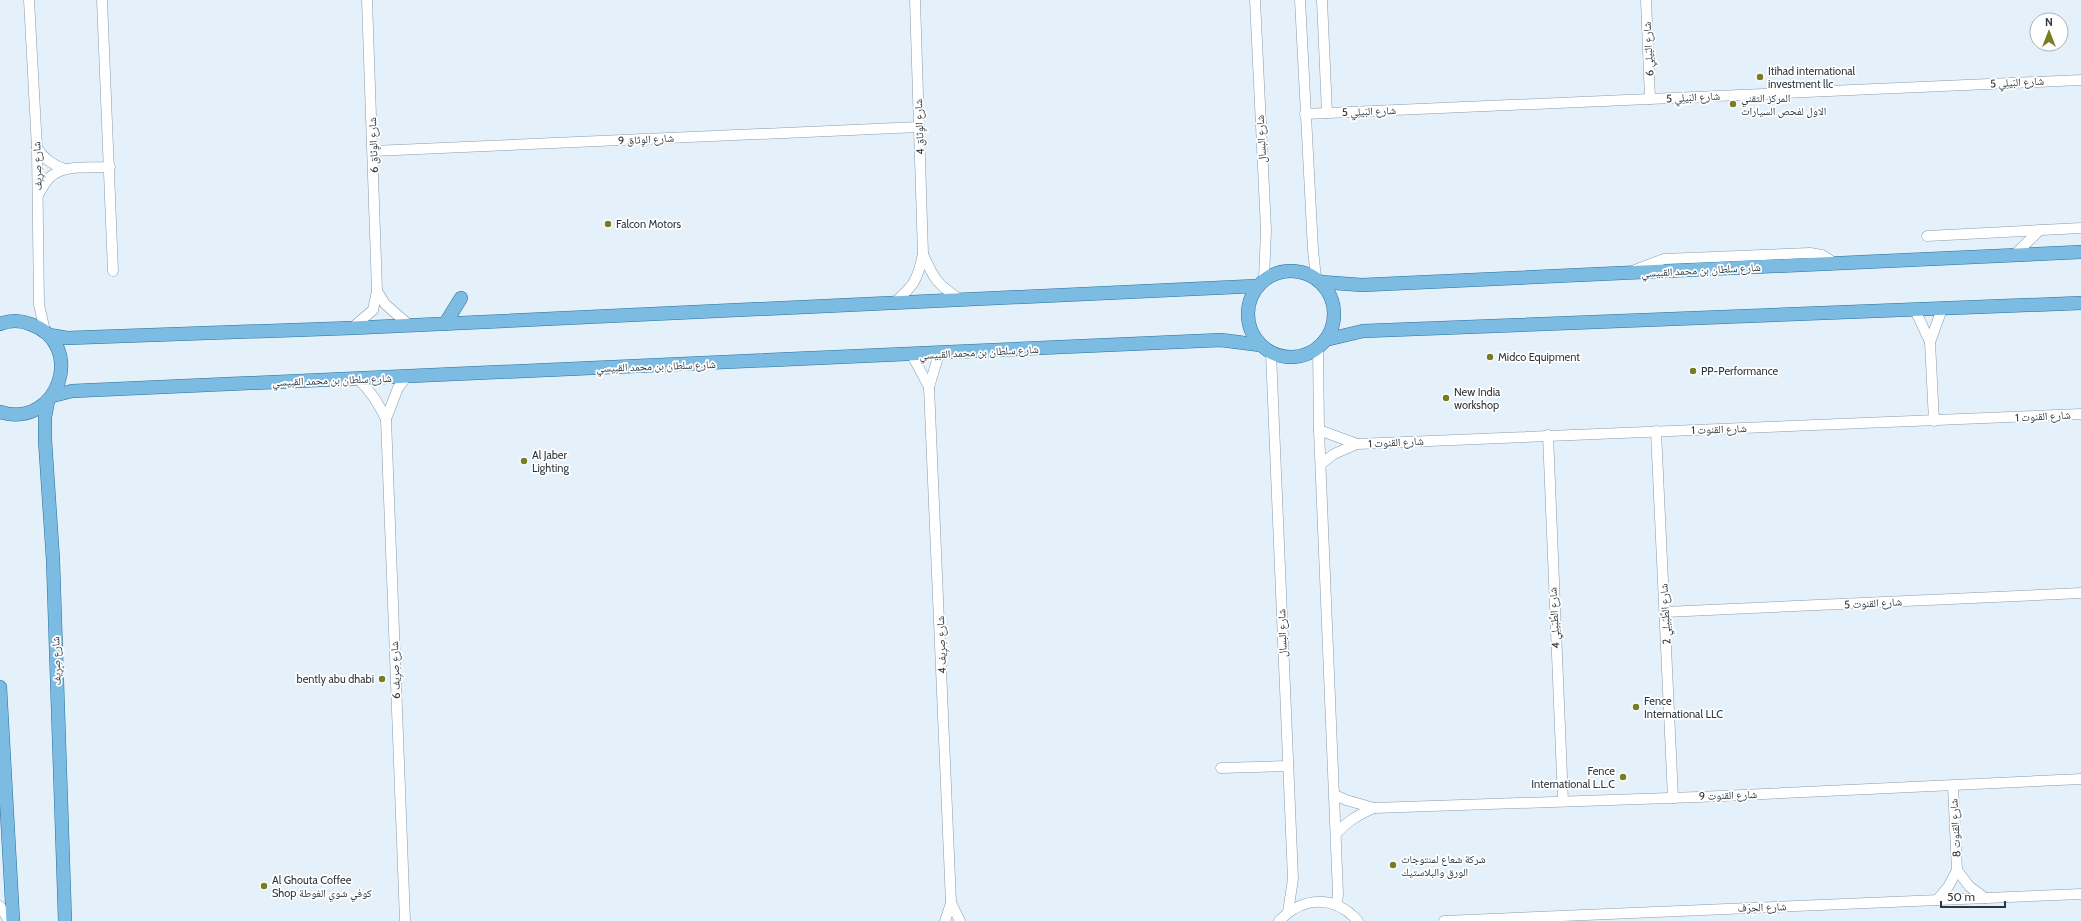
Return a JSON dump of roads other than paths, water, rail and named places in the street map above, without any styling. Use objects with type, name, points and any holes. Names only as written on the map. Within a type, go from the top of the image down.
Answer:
[{"type":"main road","name":"شارع سلطان بن محمد القبيسي","points":[[1319,280],[1362,285],[2081,252]]},
{"type":"main road","points":[[0,324],[13,321],[24,322],[47,333],[67,338],[352,328],[962,301],[1260,282],[1275,273],[1287,270],[1299,271],[1319,280],[1331,297],[1334,309],[1334,320],[1322,344]]},
{"type":"main road","points":[[1260,282],[1249,300],[1247,316],[1250,332],[1260,345],[1271,353],[1284,357],[1297,357],[1310,353],[1322,344],[1363,332],[2081,302]]},
{"type":"main road","points":[[445,324],[462,298]]},
{"type":"main road","name":"شارع صِرِيف","points":[[47,333],[57,346],[61,358],[62,372],[59,385],[50,399],[45,417],[45,440],[53,560],[65,921]]},
{"type":"main road","name":"شارع سلطان بن محمد القبيسي","points":[[0,412],[17,414],[28,412],[50,399],[72,390],[939,354],[1221,340],[1260,345]]},
{"type":"main road","points":[[0,687],[12,921]]},
{"type":"street","name":"شارع صِرِيف","points":[[29,0],[38,195],[39,305],[47,333]]},
{"type":"street","points":[[102,0],[110,167],[113,271]]},
{"type":"street","name":"شارع الوِثاق 6","points":[[352,328],[373,310],[378,291],[367,0]]},
{"type":"street","name":"شارع الوِثاق 4","points":[[893,304],[908,290],[918,277],[923,254],[915,0]]},
{"type":"street","name":"شارع البسال","points":[[1255,0],[1266,230],[1260,282]]},
{"type":"street","points":[[1300,0],[1313,250],[1319,280]]},
{"type":"street","points":[[1322,0],[1327,113]]},
{"type":"street","name":"شارع البَيلِي 6","points":[[1646,0],[1650,98]]},
{"type":"street","name":"شارع البَيلِي 5","points":[[1305,114],[2081,80]]},
{"type":"street","name":"شارع الوِثاق 9","points":[[373,151],[919,127]]},
{"type":"street","points":[[36,148],[43,158],[56,167],[65,169],[110,167]]},
{"type":"street","points":[[38,195],[47,179],[55,173],[65,169]]},
{"type":"street","points":[[1927,236],[2081,228]]},
{"type":"street","points":[[2014,255],[2040,230]]},
{"type":"street","points":[[2015,232],[2022,237],[2025,245]]},
{"type":"street","name":"شارع الوِثاق 4","points":[[923,254],[933,278],[945,290],[962,301]]},
{"type":"street","points":[[378,291],[385,304],[409,325]]},
{"type":"street","points":[[1930,342],[1942,309]]},
{"type":"street","points":[[1915,310],[1930,342],[1934,420]]},
{"type":"street","points":[[1322,344],[1319,430],[1336,834],[1337,905]]},
{"type":"street","name":"شارع البسال","points":[[1271,353],[1293,879],[1288,912]]},
{"type":"street","name":"شارع صِرِيف 4","points":[[939,354],[929,386],[951,903],[945,921]]},
{"type":"street","name":"شارع صِرِيف 4","points":[[912,355],[929,386]]},
{"type":"street","name":"شارع صِرِيف 6","points":[[386,419],[398,388],[407,376]]},
{"type":"street","name":"شارع صِرِيف 6","points":[[357,378],[378,402],[386,419],[405,921]]},
{"type":"street","name":"شارع القنوت 1","points":[[1321,464],[1334,454],[1358,444],[2081,414]]},
{"type":"street","name":"شارع القنوت 1","points":[[1319,430],[1358,444]]},
{"type":"street","name":"شارع الطِّبَيلِي 2","points":[[1656,431],[1672,798]]},
{"type":"street","name":"شارع الطِّبَيلِي 4","points":[[1548,435],[1563,801]]},
{"type":"street","name":"شارع القنوت 5","points":[[1664,612],[2081,593]]},
{"type":"street","points":[[1221,768],[1288,766]]},
{"type":"street","name":"شارع القنوت 9","points":[[1334,795],[1374,808],[1672,798],[2081,780]]},
{"type":"street","name":"شارع القنوت 8","points":[[1937,900],[1948,887],[1957,870],[1953,786]]},
{"type":"street","name":"شارع القنوت 9","points":[[1336,834],[1345,824],[1358,815],[1374,808]]},
{"type":"street","name":"شارع القنوت 8","points":[[1957,870],[1969,886],[1985,898]]},
{"type":"street","name":"شارع الحِرَف","points":[[1444,921],[2081,894]]},
{"type":"street","points":[[1279,921],[1288,912],[1299,905],[1311,902],[1324,902],[1337,905],[1345,909],[1358,921]]},
{"type":"street","name":"شارع صِرِيف 4","points":[[951,903],[960,921]]},
{"type":"street","points":[[0,906],[9,921]]},
{"type":"place","name":"Itihad international investment llc","points":[[1760,77]]},
{"type":"place","name":"المركز التقني الاول لفحص السيارات","points":[[1733,104]]},
{"type":"place","name":"Falcon Motors","points":[[608,224]]},
{"type":"place","name":"Midco Equipment","points":[[1490,357]]},
{"type":"place","name":"PP-Performance","points":[[1693,371]]},
{"type":"place","name":"New India workshop","points":[[1446,398]]},
{"type":"place","name":"Al Jaber Lighting","points":[[524,461]]},
{"type":"place","name":"bently abu dhabi","points":[[382,679]]},
{"type":"place","name":"Fence International LLC","points":[[1636,707]]},
{"type":"place","name":"Fence International L.L.C","points":[[1623,777]]},
{"type":"place","name":"شركة شعاع لمنتوجات الورق والبلاستيك","points":[[1393,865]]},
{"type":"place","name":"Al Ghouta Coffee Shop كوفي شوي الغوطة","points":[[264,886]]}]
